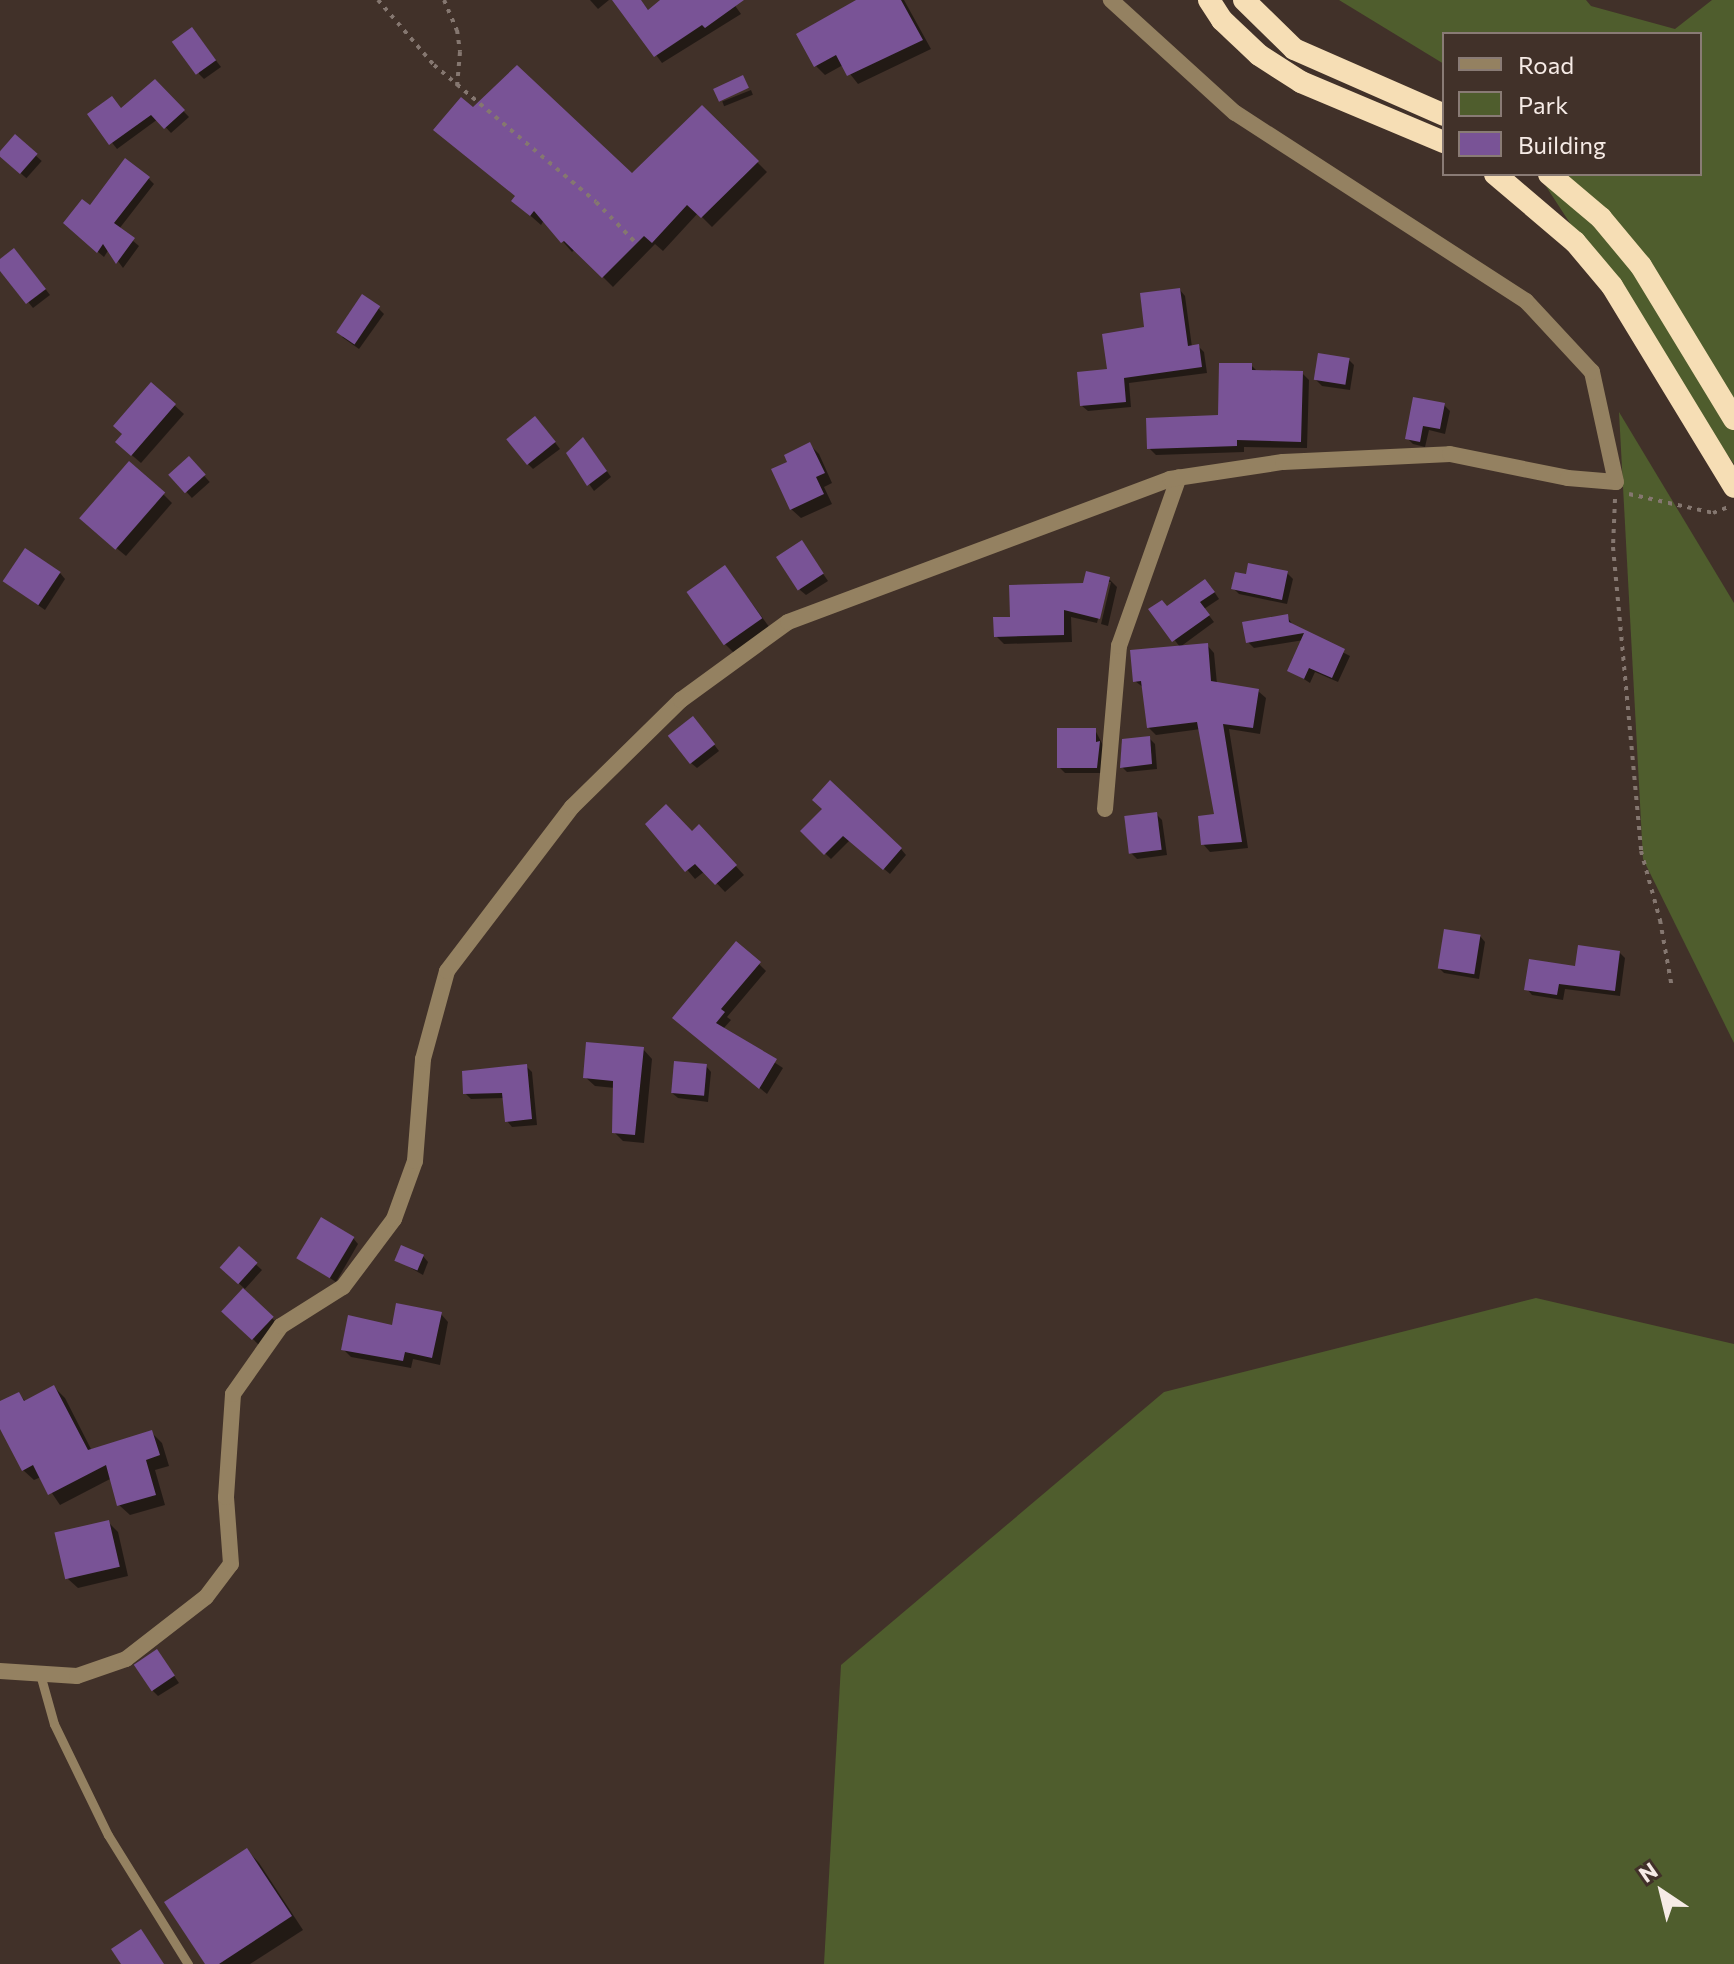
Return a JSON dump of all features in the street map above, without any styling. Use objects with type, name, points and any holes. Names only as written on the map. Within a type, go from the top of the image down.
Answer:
[{"type":"highway","points":[[1209,0],[1222,20],[1259,55],[1301,82],[1442,141]]},
{"type":"highway","points":[[1244,0],[1294,49],[1442,114]]},
{"type":"highway","points":[[1497,176],[1575,242],[1612,286],[1734,487]]},
{"type":"highway","points":[[1551,176],[1601,218],[1641,266],[1734,419]]},
{"type":"street","points":[[0,1671],[77,1676],[126,1659],[206,1597],[231,1564],[226,1497],[233,1394],[281,1326],[343,1287],[394,1219],[415,1161],[423,1059],[447,971],[572,807],[681,700],[788,622],[1179,477],[1283,462],[1450,454],[1616,487],[1592,372],[1526,301],[1235,113],[1111,0]]},
{"type":"street","points":[[1105,809],[1119,646],[1179,477]]},
{"type":"lane","points":[[40,1674],[54,1724],[108,1835],[188,1964]]},
{"type":"path","points":[[378,0],[457,86],[596,202],[635,242]]},
{"type":"path","points":[[444,0],[457,30],[460,52],[457,86]]},
{"type":"path","points":[[1672,988],[1660,920],[1641,851],[1613,547],[1616,487],[1713,513],[1734,503]]},
{"type":"green space","points":[[1339,0],[1586,0],[1591,6],[1675,29],[1712,0],[1734,0],[1734,464],[1655,354],[1539,176],[1702,176],[1702,32],[1442,32],[1442,63]]},
{"type":"green space","points":[[1619,412],[1734,603],[1734,1043],[1643,859]]},
{"type":"green space","points":[[1536,1298],[1734,1344],[1734,1964],[824,1964],[841,1665],[1164,1392]]},
{"type":"building","points":[[612,0],[641,0],[648,10],[660,0],[744,0],[705,28],[702,25],[654,57]]},
{"type":"building","points":[[856,0],[901,0],[923,40],[847,76],[836,55],[814,67],[796,34]]},
{"type":"building","points":[[192,27],[216,60],[196,75],[172,42]]},
{"type":"building","points":[[517,65],[632,173],[702,105],[759,161],[701,218],[687,205],[652,243],[644,236],[602,278],[564,241],[561,243],[534,211],[530,216],[511,201],[515,196],[433,130],[461,97],[473,107]]},
{"type":"building","points":[[743,75],[749,88],[719,102],[713,89]]},
{"type":"building","points":[[155,79],[185,110],[164,129],[151,115],[109,145],[87,114],[112,96],[121,108]]},
{"type":"building","points":[[15,134],[38,154],[20,174],[0,157],[0,151]]},
{"type":"building","points":[[125,158],[150,177],[114,223],[135,238],[116,264],[103,244],[97,253],[63,223],[82,199],[90,205]]},
{"type":"building","points":[[14,248],[46,289],[26,304],[0,271],[0,259]]},
{"type":"building","points":[[1180,288],[1188,346],[1199,344],[1202,367],[1124,378],[1126,402],[1080,406],[1077,372],[1107,369],[1102,334],[1144,327],[1140,293]]},
{"type":"building","points":[[362,294],[380,306],[355,344],[336,332]]},
{"type":"building","points":[[1318,353],[1350,358],[1345,385],[1314,380]]},
{"type":"building","points":[[1219,363],[1252,363],[1252,370],[1303,371],[1301,442],[1237,440],[1237,446],[1147,449],[1146,418],[1218,415]]},
{"type":"building","points":[[151,382],[176,404],[131,456],[115,442],[122,434],[113,426]]},
{"type":"building","points":[[1413,397],[1445,403],[1440,429],[1423,426],[1420,442],[1405,439]]},
{"type":"building","points":[[535,416],[556,442],[527,465],[506,439]]},
{"type":"building","points":[[583,437],[607,471],[587,486],[566,453]]},
{"type":"building","points":[[810,442],[825,473],[816,477],[824,494],[790,510],[771,469],[787,462],[784,455]]},
{"type":"building","points":[[189,456],[206,475],[185,493],[168,475]]},
{"type":"building","points":[[129,461],[165,492],[115,550],[79,518]]},
{"type":"building","points":[[802,540],[824,574],[798,590],[776,557]]},
{"type":"building","points":[[25,548],[61,572],[38,605],[3,581]]},
{"type":"building","points":[[1248,563],[1288,571],[1282,600],[1231,589],[1235,572],[1246,574]]},
{"type":"building","points":[[725,565],[762,618],[724,645],[686,592]]},
{"type":"building","points":[[1086,571],[1110,577],[1100,619],[1064,610],[1064,635],[994,637],[993,617],[1010,617],[1009,585],[1083,583]]},
{"type":"building","points":[[1205,579],[1215,592],[1200,602],[1210,615],[1172,642],[1148,609],[1162,600],[1167,606]]},
{"type":"building","points":[[1288,614],[1289,622],[1345,649],[1332,678],[1309,668],[1304,679],[1287,671],[1304,633],[1246,643],[1242,622]]},
{"type":"building","points":[[1208,643],[1211,681],[1259,689],[1253,728],[1223,724],[1242,842],[1201,845],[1198,816],[1214,814],[1197,722],[1147,728],[1141,681],[1133,682],[1130,650]]},
{"type":"building","points":[[693,716],[715,744],[690,764],[668,736]]},
{"type":"building","points":[[1057,728],[1096,728],[1096,742],[1100,741],[1097,768],[1057,768]]},
{"type":"building","points":[[1150,736],[1152,764],[1120,768],[1122,739]]},
{"type":"building","points":[[830,780],[902,848],[883,870],[843,836],[824,855],[800,831],[822,809],[812,800]]},
{"type":"building","points":[[666,804],[692,831],[699,824],[737,865],[715,885],[695,864],[685,872],[645,824]]},
{"type":"building","points":[[1157,812],[1162,850],[1129,854],[1124,816]]},
{"type":"building","points":[[1444,929],[1481,935],[1474,974],[1438,969]]},
{"type":"building","points":[[736,941],[761,962],[721,1009],[725,1012],[716,1023],[777,1059],[759,1089],[672,1018]]},
{"type":"building","points":[[1578,945],[1620,951],[1615,991],[1559,984],[1557,995],[1524,990],[1529,959],[1575,966]]},
{"type":"building","points":[[586,1042],[644,1047],[635,1135],[612,1133],[613,1081],[583,1078]]},
{"type":"building","points":[[674,1061],[707,1064],[704,1096],[671,1093]]},
{"type":"building","points":[[527,1064],[532,1119],[505,1122],[502,1093],[463,1094],[462,1071]]},
{"type":"building","points":[[321,1217],[354,1237],[330,1278],[296,1258]]},
{"type":"building","points":[[401,1245],[424,1255],[417,1270],[394,1261]]},
{"type":"building","points":[[239,1246],[258,1263],[238,1284],[220,1268]]},
{"type":"building","points":[[243,1288],[274,1317],[252,1340],[221,1311]]},
{"type":"building","points":[[396,1303],[442,1312],[432,1358],[405,1352],[403,1361],[341,1350],[348,1315],[392,1325]]},
{"type":"building","points":[[54,1385],[88,1450],[152,1430],[160,1455],[146,1460],[156,1495],[117,1506],[106,1465],[48,1495],[33,1465],[22,1471],[0,1429],[0,1401],[19,1392],[24,1401]]},
{"type":"building","points":[[109,1520],[120,1567],[65,1579],[54,1533]]},
{"type":"building","points":[[157,1649],[175,1676],[152,1691],[134,1665]]},
{"type":"building","points":[[247,1848],[292,1916],[219,1964],[205,1964],[164,1902]]},
{"type":"building","points":[[141,1929],[164,1964],[121,1964],[111,1949]]}]
